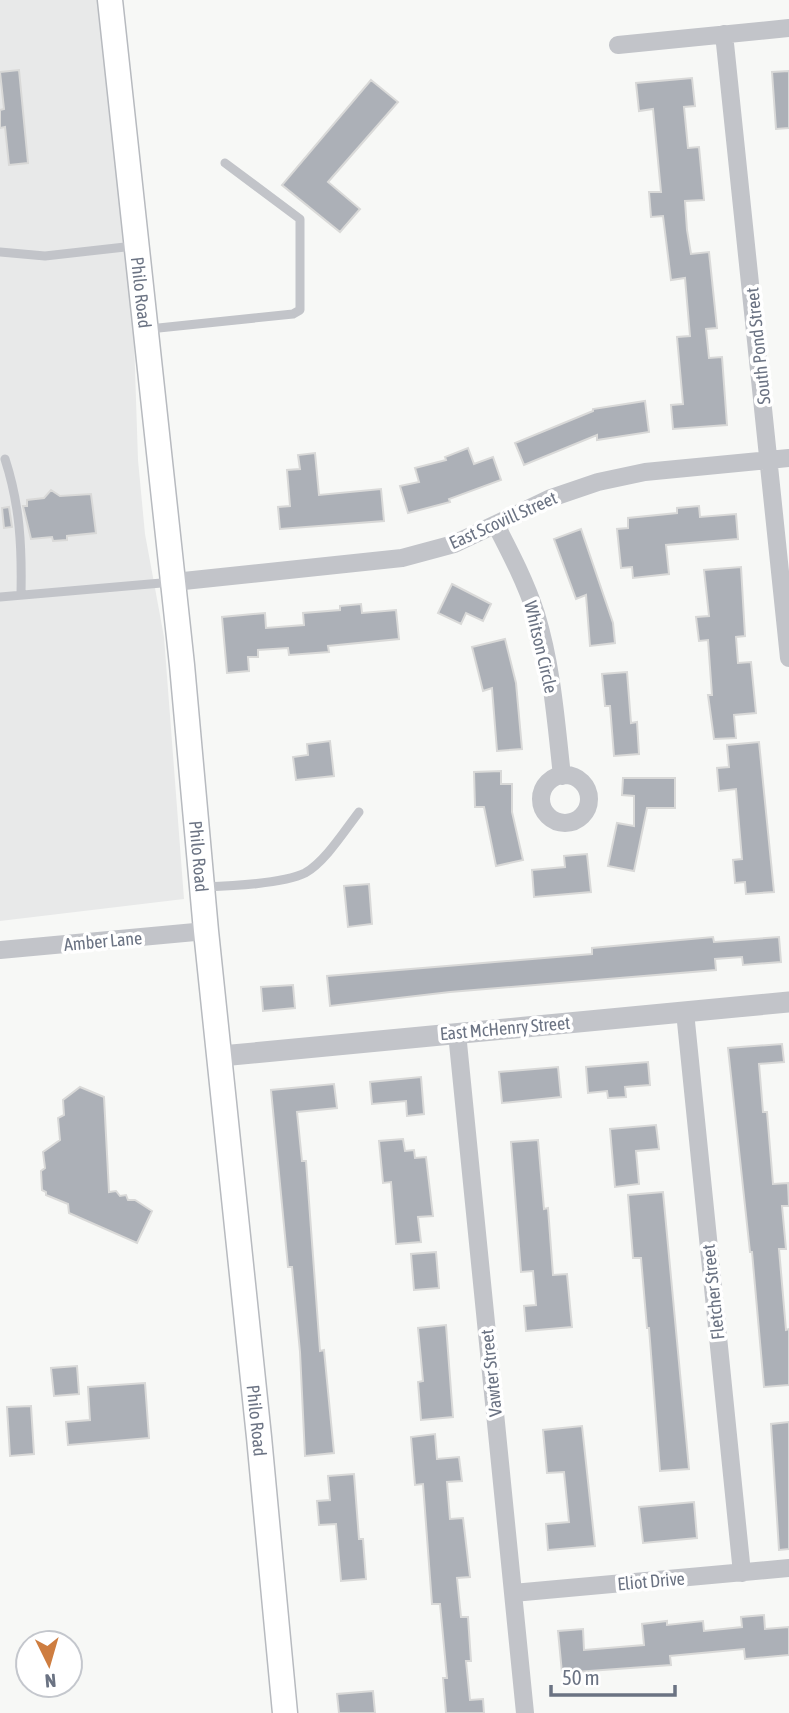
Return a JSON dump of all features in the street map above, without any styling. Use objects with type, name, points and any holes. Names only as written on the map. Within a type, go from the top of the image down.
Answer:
[{"type":"main road","name":"Philo Road","points":[[110,0],[174,582],[206,931],[285,1713]]},
{"type":"street","points":[[618,45],[789,28]]},
{"type":"street","name":"South Pond Street","points":[[724,34],[789,658]]},
{"type":"street","name":"East Scovill Street","points":[[174,582],[402,558],[454,544],[561,494],[623,476],[789,458]]},
{"type":"street","name":"Whitson Circle","points":[[496,525],[524,581],[546,651],[562,776]]},
{"type":"street","name":"Amber Lane","points":[[0,950],[206,931]]},
{"type":"street","name":"East McHenry Street","points":[[220,1056],[789,1002]]},
{"type":"street","name":"Fletcher Street","points":[[685,1012],[742,1573]]},
{"type":"street","name":"Vawter Street","points":[[457,1033],[525,1713]]},
{"type":"street","name":"Eliot Drive","points":[[513,1593],[789,1568]]},
{"type":"lane","points":[[147,329],[293,314],[300,310],[300,219],[225,163]]},
{"type":"lane","points":[[0,252],[45,256],[137,246]]},
{"type":"lane","points":[[5,459],[15,490],[23,557],[21,594]]},
{"type":"lane","points":[[0,597],[174,582]]},
{"type":"lane","points":[[202,887],[286,878],[306,872],[320,860],[359,812]]},
{"type":"shaded area","points":[[0,0],[101,0],[134,339],[138,460],[145,534],[164,637],[184,899],[0,921]]},
{"type":"building","points":[[19,70],[28,163],[9,165],[5,127],[0,128],[0,110],[4,109],[0,72]]},
{"type":"building","points":[[789,71],[789,128],[776,129],[772,72]]},
{"type":"building","points":[[692,78],[695,106],[684,107],[688,148],[699,147],[704,200],[685,201],[687,230],[691,254],[709,252],[717,328],[706,329],[709,358],[722,357],[727,425],[673,429],[671,405],[683,404],[677,337],[690,336],[685,278],[671,280],[663,216],[651,217],[649,192],[661,192],[653,109],[639,111],[636,83]]},
{"type":"building","points":[[371,80],[398,102],[328,182],[360,209],[340,232],[282,185]]},
{"type":"building","points":[[645,401],[649,432],[597,440],[597,435],[524,465],[515,443],[593,409]]},
{"type":"building","points":[[468,448],[474,464],[493,457],[501,480],[449,499],[450,502],[408,513],[400,486],[419,482],[415,468],[446,460],[445,457]]},
{"type":"building","points":[[315,453],[319,495],[381,489],[384,521],[280,529],[278,507],[290,506],[287,470],[300,469],[298,455]]},
{"type":"building","points":[[51,490],[60,496],[91,494],[96,533],[67,536],[67,540],[53,541],[52,537],[31,539],[23,506],[27,506],[27,500],[44,498]]},
{"type":"building","points":[[699,506],[700,517],[736,514],[738,539],[666,545],[669,574],[633,578],[632,567],[621,568],[617,529],[628,528],[628,518],[677,513],[677,508]]},
{"type":"building","points":[[9,507],[12,527],[4,528],[2,508]]},
{"type":"building","points":[[581,529],[613,623],[615,643],[590,646],[586,595],[576,599],[554,539]]},
{"type":"building","points":[[741,567],[745,636],[736,637],[738,663],[751,662],[756,713],[734,715],[736,738],[714,739],[708,695],[712,695],[708,640],[699,641],[696,617],[709,616],[704,570]]},
{"type":"building","points":[[452,584],[491,604],[483,621],[466,613],[461,624],[438,613]]},
{"type":"building","points":[[361,604],[362,613],[396,610],[399,639],[328,646],[329,652],[289,655],[288,648],[258,650],[258,657],[248,657],[249,671],[227,673],[222,617],[265,613],[266,628],[304,625],[303,613],[340,610],[340,606]]},
{"type":"building","points":[[505,639],[516,683],[522,749],[497,751],[492,688],[483,691],[472,647]]},
{"type":"building","points":[[627,672],[631,723],[637,722],[639,754],[614,756],[610,706],[605,706],[602,674]]},
{"type":"building","points":[[330,741],[334,776],[296,780],[293,757],[308,755],[307,744]]},
{"type":"building","points":[[759,742],[774,892],[746,894],[745,882],[735,883],[733,860],[742,859],[736,789],[719,791],[717,768],[729,767],[727,745]]},
{"type":"building","points":[[501,771],[501,784],[512,784],[512,812],[523,860],[496,866],[484,807],[475,807],[474,772]]},
{"type":"building","points":[[623,778],[675,778],[675,808],[647,808],[634,871],[608,866],[617,823],[634,826],[634,796],[622,795]]},
{"type":"building","points":[[587,854],[591,892],[534,897],[532,870],[565,867],[564,856]]},
{"type":"building","points":[[369,884],[372,924],[348,927],[344,886]]},
{"type":"building","points":[[713,937],[714,942],[779,937],[781,962],[743,965],[742,957],[715,959],[716,970],[450,992],[330,1006],[327,976],[592,954],[592,948]]},
{"type":"building","points":[[293,985],[295,1008],[263,1011],[261,987]]},
{"type":"building","points":[[782,1044],[784,1062],[759,1064],[763,1112],[767,1112],[773,1184],[788,1183],[789,1206],[782,1206],[786,1249],[779,1249],[786,1330],[789,1329],[789,1385],[764,1387],[752,1252],[728,1048]]},
{"type":"building","points":[[648,1062],[650,1085],[625,1087],[626,1097],[608,1098],[607,1091],[588,1093],[586,1067]]},
{"type":"building","points":[[558,1067],[561,1097],[502,1103],[499,1072]]},
{"type":"building","points":[[421,1077],[424,1114],[407,1116],[406,1101],[372,1104],[370,1082]]},
{"type":"building","points":[[334,1084],[337,1108],[297,1112],[302,1161],[306,1161],[320,1351],[324,1350],[334,1453],[305,1456],[300,1352],[292,1267],[288,1267],[271,1090]]},
{"type":"building","points":[[80,1087],[104,1097],[109,1192],[116,1191],[120,1196],[126,1195],[128,1200],[135,1200],[152,1211],[137,1243],[69,1213],[68,1204],[46,1195],[42,1190],[41,1171],[45,1168],[43,1152],[60,1140],[58,1118],[64,1115],[63,1100]]},
{"type":"building","points":[[656,1125],[659,1149],[636,1151],[639,1184],[615,1187],[610,1129]]},
{"type":"building","points":[[403,1139],[405,1151],[414,1150],[415,1158],[426,1157],[433,1216],[418,1217],[421,1242],[396,1244],[391,1182],[383,1183],[379,1141]]},
{"type":"building","points":[[538,1140],[544,1209],[548,1208],[553,1275],[567,1274],[572,1327],[526,1331],[524,1306],[536,1305],[533,1271],[521,1272],[511,1142]]},
{"type":"building","points":[[663,1192],[689,1469],[660,1471],[641,1258],[633,1258],[628,1195]]},
{"type":"building","points":[[436,1252],[439,1288],[414,1290],[411,1254]]},
{"type":"building","points":[[446,1325],[453,1417],[421,1420],[418,1382],[423,1381],[418,1328]]},
{"type":"building","points":[[77,1366],[79,1394],[54,1396],[51,1368]]},
{"type":"building","points":[[145,1383],[149,1438],[68,1445],[66,1422],[90,1420],[88,1387]]},
{"type":"building","points":[[31,1406],[34,1454],[10,1456],[7,1407]]},
{"type":"building","points":[[789,1422],[789,1549],[779,1550],[771,1424]]},
{"type":"building","points":[[582,1426],[595,1546],[548,1550],[546,1524],[569,1522],[564,1472],[547,1473],[543,1430]]},
{"type":"building","points":[[435,1434],[437,1459],[459,1457],[462,1481],[447,1482],[450,1519],[463,1518],[470,1577],[457,1578],[461,1617],[468,1617],[471,1661],[466,1661],[470,1700],[483,1699],[484,1713],[446,1713],[443,1678],[447,1678],[440,1604],[432,1604],[423,1484],[415,1485],[411,1437]]},
{"type":"building","points":[[354,1474],[359,1539],[363,1539],[366,1579],[341,1581],[336,1524],[319,1525],[317,1501],[330,1500],[328,1476]]},
{"type":"building","points":[[694,1502],[697,1538],[643,1543],[639,1507]]},
{"type":"building","points":[[764,1615],[765,1629],[789,1627],[789,1655],[745,1659],[744,1649],[670,1656],[671,1665],[562,1673],[558,1631],[583,1629],[584,1650],[644,1645],[642,1624],[667,1621],[667,1625],[703,1621],[704,1631],[742,1627],[741,1617]]},
{"type":"building","points":[[373,1691],[375,1713],[339,1713],[337,1694]]}]
